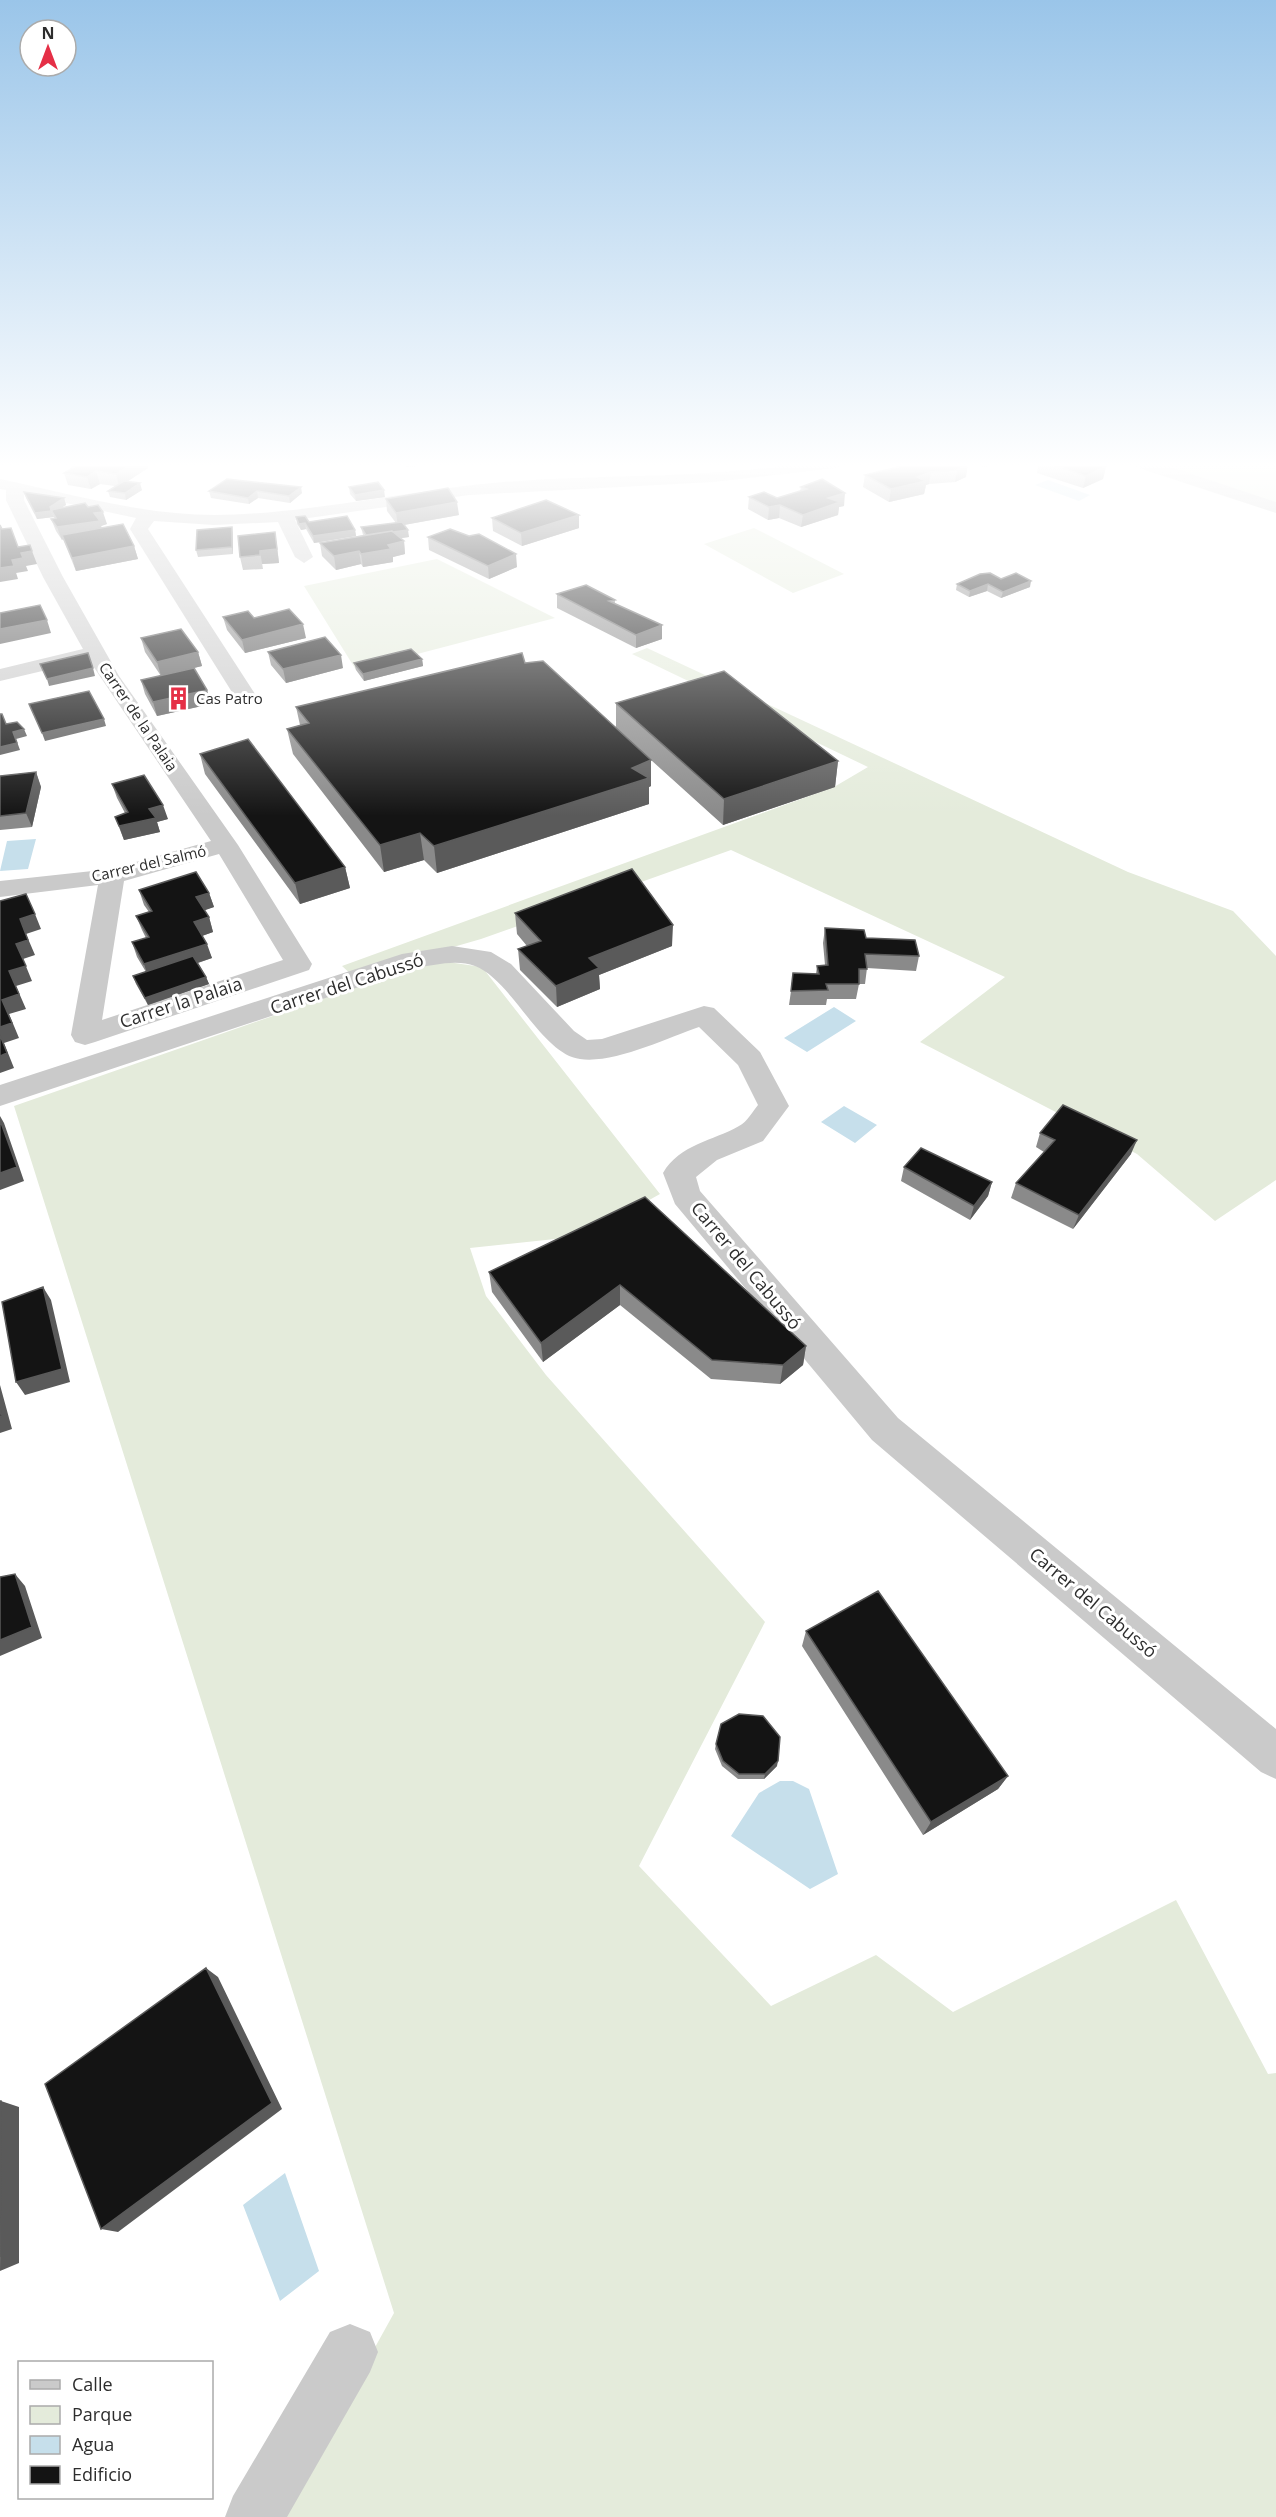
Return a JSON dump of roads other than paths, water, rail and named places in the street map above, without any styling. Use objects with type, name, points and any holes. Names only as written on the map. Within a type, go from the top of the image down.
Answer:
[{"type":"street","name":"Carrer de la Palaia","points":[[55,580],[95,652],[150,738],[226,845]]},
{"type":"street","points":[[172,580],[246,697]]},
{"type":"street","points":[[1,675],[95,652]]},
{"type":"street","name":"Carrer del Salmó","points":[[0,889],[112,876],[226,845]]},
{"type":"street","name":"Carrer la Palaia","points":[[112,876],[85,1035],[299,964],[226,845]]},
{"type":"street","name":"Carrer del Cabussó","points":[[0,1096],[412,960],[452,954],[482,958],[501,970],[564,1038],[581,1050],[604,1049],[704,1015],[750,1059],[774,1106],[752,1133],[706,1152],[679,1173],[686,1196],[885,1429],[1276,1757]]},
{"type":"street","points":[[194,999],[212,1027]]},
{"type":"street","points":[[254,2517],[350,2352]]},
{"type":"water","points":[[36,839],[28,869],[0,871],[7,841]]},
{"type":"water","points":[[834,1007],[856,1021],[807,1052],[784,1038]]},
{"type":"water","points":[[844,1106],[877,1125],[855,1143],[821,1122]]},
{"type":"water","points":[[780,1781],[793,1781],[809,1789],[838,1874],[810,1889],[731,1836],[759,1793]]},
{"type":"water","points":[[285,2173],[319,2271],[280,2301],[243,2205]]},
{"type":"place","name":"Cas Patro","points":[[178,699]]}]
